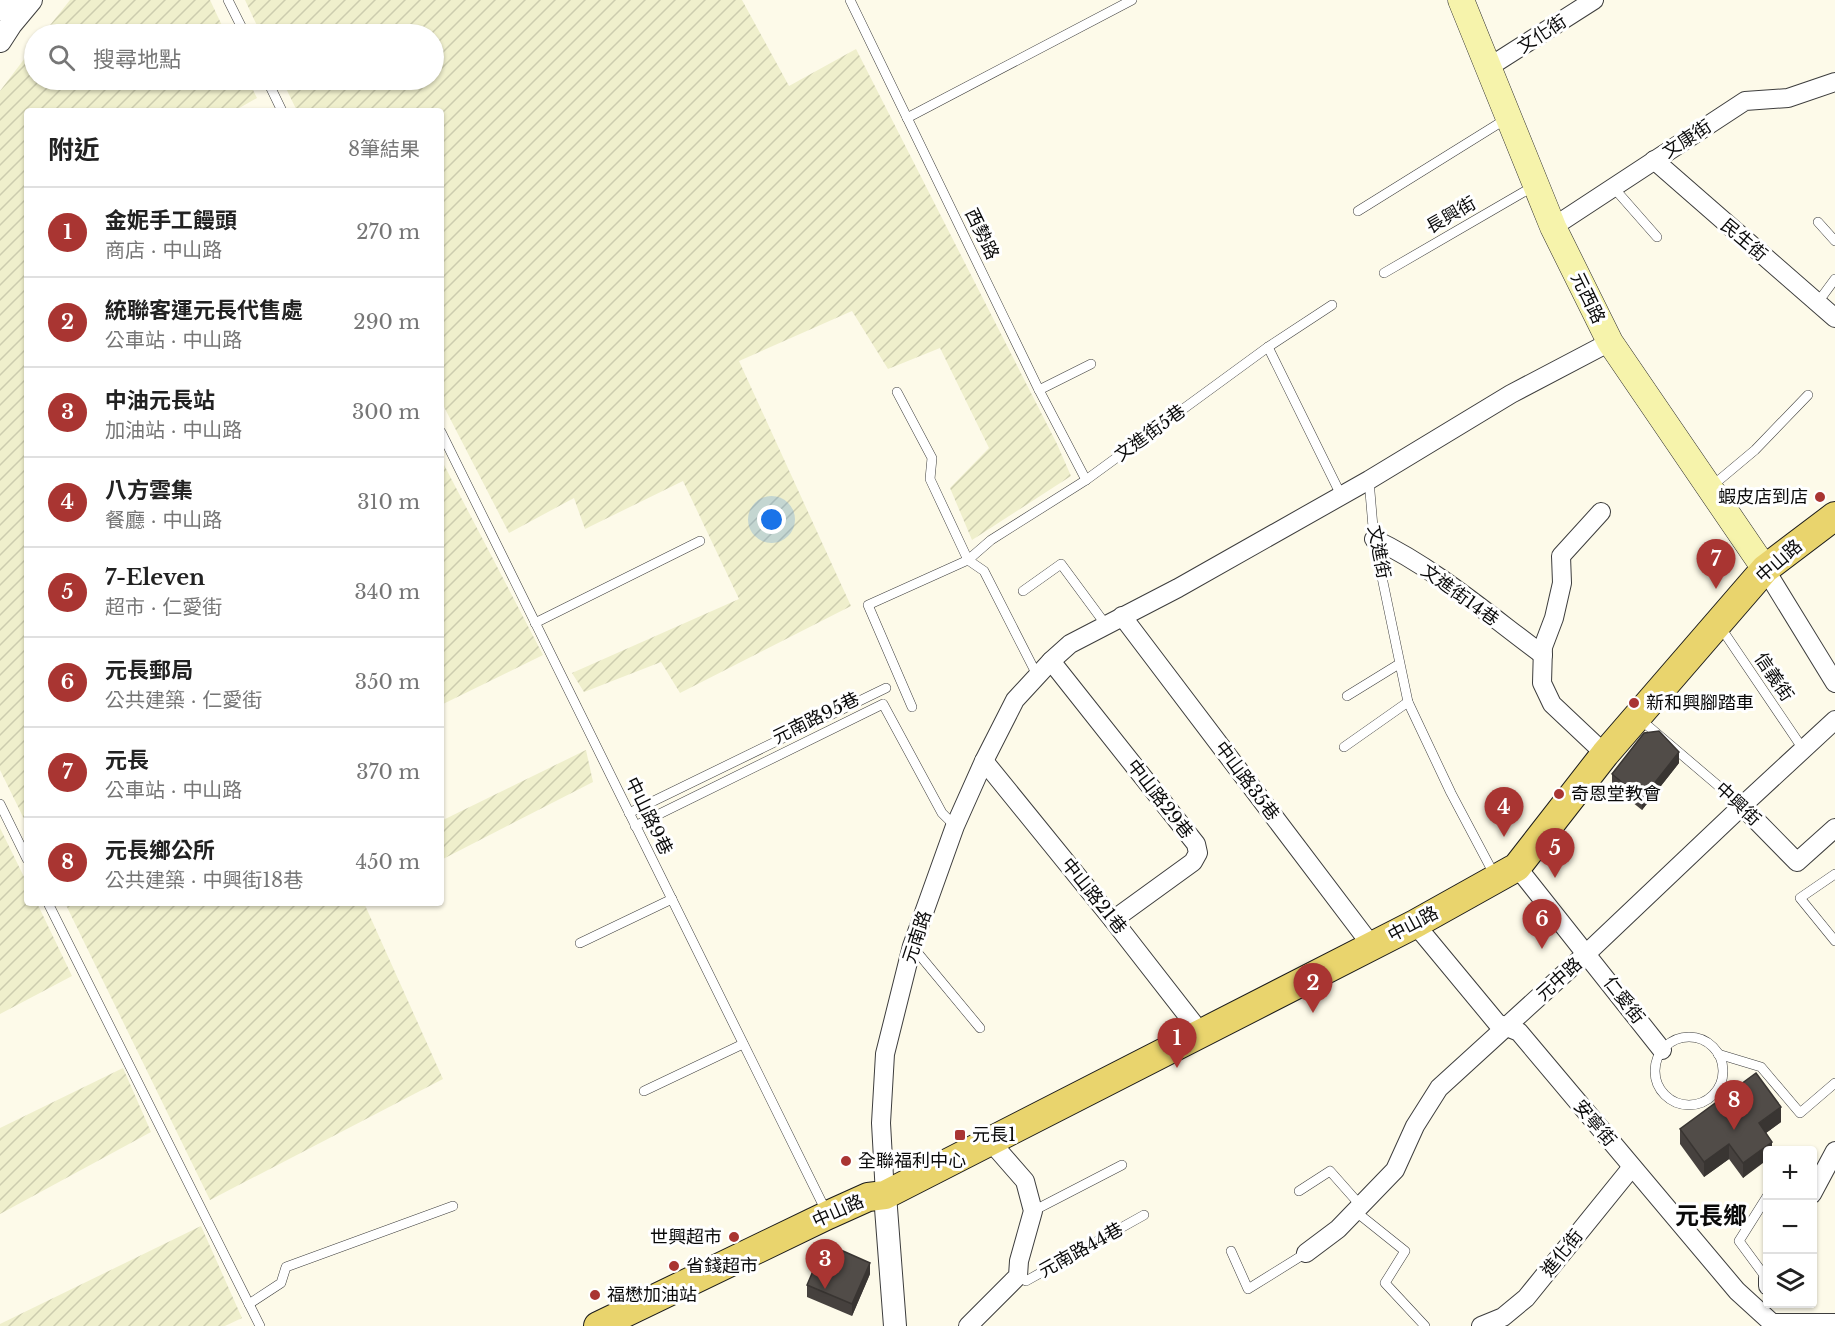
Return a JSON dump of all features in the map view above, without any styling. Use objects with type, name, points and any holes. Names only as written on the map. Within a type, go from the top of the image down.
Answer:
[{"type":"main road","name":"元西路","points":[[1459,0],[1553,227],[1610,342],[1766,570]]},
{"type":"main road","name":"中山路","points":[[598,1326],[828,1215],[868,1197],[885,1195],[1415,924],[1507,873],[1637,716],[1766,570],[1835,516]]},
{"type":"main road","name":"中山路","points":[[634,1326],[872,1210],[885,1195]]},
{"type":"street","points":[[0,9],[7,0]]},
{"type":"street","points":[[0,41],[30,0]]},
{"type":"street","name":"文化街","points":[[1489,68],[1594,0]]},
{"type":"street","name":"文康街","points":[[1553,227],[1745,101],[1788,98],[1835,82]]},
{"type":"street","name":"民生街","points":[[1654,160],[1835,318]]},
{"type":"street","points":[[1114,620],[1178,588],[1369,480],[1511,394],[1610,342]]},
{"type":"street","points":[[1601,512],[1561,556],[1562,583],[1554,618],[1543,647],[1542,683],[1552,704],[1605,754]]},
{"type":"street","name":"文進街14巷","points":[[1374,539],[1397,550],[1444,582],[1543,655]]},
{"type":"street","points":[[1766,570],[1835,683]]},
{"type":"street","name":"元南路","points":[[896,1326],[881,1123],[885,1054],[912,945],[955,826],[1015,700],[1037,675],[1070,644],[1114,620]]},
{"type":"street","name":"中山路35巷","points":[[1114,620],[1372,946]]},
{"type":"street","name":"中山路29巷","points":[[1051,661],[1196,844],[1198,853],[1193,862],[1113,920]]},
{"type":"street","name":"元中路","points":[[1306,1253],[1338,1229],[1395,1170],[1415,1126],[1439,1088],[1587,953],[1835,720]]},
{"type":"street","name":"中山路21巷","points":[[984,761],[1113,920],[1201,1034]]},
{"type":"street","name":"中興街","points":[[1742,806],[1797,862],[1835,828]]},
{"type":"street","name":"仁愛街","points":[[1507,873],[1587,953],[1662,1050]]},
{"type":"street","name":"安寧街","points":[[1415,924],[1497,1023],[1519,1032],[1737,1291],[1772,1324]]},
{"type":"street","points":[[990,1141],[1025,1181],[1033,1211]]},
{"type":"street","points":[[1817,1185],[1835,1151]]},
{"type":"street","name":"進化街","points":[[1481,1326],[1507,1321],[1632,1167]]},
{"type":"street","name":"元南路44巷","points":[[968,1326],[1018,1276],[1019,1261],[1033,1211]]},
{"type":"street","points":[[1770,1308],[1772,1324],[1835,1323]]},
{"type":"lane","points":[[228,0],[239,24]]},
{"type":"lane","name":"西勢路","points":[[850,0],[1039,390],[1086,480]]},
{"type":"lane","points":[[907,118],[1132,0]]},
{"type":"lane","points":[[272,90],[281,108]]},
{"type":"lane","points":[[1358,211],[1509,117]]},
{"type":"lane","name":"長興街","points":[[1384,273],[1536,185]]},
{"type":"lane","points":[[1613,187],[1657,237]]},
{"type":"lane","points":[[1818,222],[1835,241]]},
{"type":"lane","points":[[1818,302],[1835,279]]},
{"type":"lane","name":"文進街5巷","points":[[912,707],[868,605],[968,560],[991,540],[1086,480],[1268,347],[1332,305]]},
{"type":"lane","points":[[1268,347],[1341,495]]},
{"type":"lane","points":[[1039,390],[1091,364]]},
{"type":"lane","points":[[897,392],[932,458],[930,479],[968,560],[984,571],[1037,675]]},
{"type":"lane","points":[[1709,488],[1755,450],[1808,395]]},
{"type":"lane","name":"中山路9巷","points":[[444,438],[828,1215]]},
{"type":"lane","name":"文進街","points":[[1369,480],[1374,539],[1408,702],[1451,793],[1507,873]]},
{"type":"lane","points":[[536,623],[700,541]]},
{"type":"lane","points":[[1023,591],[1061,564],[1114,620]]},
{"type":"lane","name":"信義街","points":[[1718,623],[1803,749]]},
{"type":"lane","points":[[1347,696],[1399,664]]},
{"type":"lane","points":[[629,813],[886,688]]},
{"type":"lane","points":[[1344,747],[1408,702]]},
{"type":"lane","name":"元南路95巷","points":[[635,826],[883,704],[942,813],[955,826]]},
{"type":"lane","name":"中興街","points":[[1637,716],[1742,806]]},
{"type":"lane","points":[[0,804],[24,853]]},
{"type":"lane","points":[[1834,938],[1800,898],[1835,874]]},
{"type":"lane","points":[[580,943],[672,899]]},
{"type":"lane","points":[[50,906],[260,1326]]},
{"type":"lane","points":[[912,945],[980,1028]]},
{"type":"lane","points":[[1685,1037],[1698,1038],[1710,1044],[1718,1054],[1722,1066],[1722,1079],[1717,1091],[1707,1100],[1695,1105],[1681,1104],[1669,1098],[1660,1088],[1655,1075],[1656,1062],[1662,1050],[1672,1041],[1685,1037]]},
{"type":"lane","points":[[644,1091],[743,1044]]},
{"type":"lane","points":[[1718,1054],[1761,1066],[1800,1113],[1835,1083]]},
{"type":"lane","points":[[1033,1211],[1122,1165]]},
{"type":"lane","points":[[1299,1191],[1330,1171],[1358,1208],[1405,1251],[1385,1283],[1425,1326]]},
{"type":"lane","points":[[1763,1275],[1739,1241],[1764,1200]]},
{"type":"lane","points":[[249,1304],[281,1283],[286,1267],[453,1206]]},
{"type":"lane","name":"元南路44巷","points":[[1018,1276],[1026,1281],[1144,1215]]},
{"type":"lane","points":[[1232,1251],[1248,1289],[1306,1253]]},
{"type":"green space","points":[[70,0],[210,0],[221,24],[51,24]]},
{"type":"green space","points":[[245,0],[742,0],[789,86],[856,49],[1057,444],[1071,476],[972,540],[950,488],[989,448],[940,348],[888,369],[852,311],[739,361],[851,606],[680,693],[661,662],[584,692],[572,673],[739,599],[683,481],[585,529],[574,498],[509,533],[444,407],[444,108],[296,108],[287,90],[444,90],[444,24],[256,24]]},
{"type":"green space","points":[[24,59],[24,90],[253,90],[257,98],[239,108],[24,108],[24,819],[0,770],[0,91]]},
{"type":"green space","points":[[444,465],[543,655],[444,704]]},
{"type":"green space","points":[[586,750],[593,782],[444,858],[444,820]]},
{"type":"green space","points":[[0,828],[24,877],[24,906],[38,906],[72,976],[0,1014]]},
{"type":"green space","points":[[66,906],[365,906],[443,1079],[210,1200]]},
{"type":"green space","points":[[123,1068],[151,1132],[0,1214],[0,1128]]},
{"type":"green space","points":[[201,1226],[242,1318],[225,1326],[0,1326],[0,1324]]},
{"type":"building","points":[[1659,731],[1679,752],[1642,799],[1612,774],[1644,733]]},
{"type":"building","points":[[1756,1073],[1781,1107],[1759,1123],[1772,1142],[1763,1146],[1763,1149],[1743,1163],[1729,1144],[1704,1162],[1680,1129]]},
{"type":"building","points":[[825,1243],[870,1263],[852,1304],[807,1285]]},
{"type":"place","name":"蝦皮店到店","points":[[1820,497]]},
{"type":"place","name":"元長","points":[[1716,589]]},
{"type":"place","name":"新和興腳踏車","points":[[1634,703]]},
{"type":"place","name":"奇恩堂教會","points":[[1559,794]]},
{"type":"place","name":"八方雲集","points":[[1504,837]]},
{"type":"place","name":"7-Eleven","points":[[1555,878]]},
{"type":"place","name":"元長郵局","points":[[1542,949]]},
{"type":"place","name":"統聯客運元長代售處","points":[[1313,1013]]},
{"type":"place","name":"金妮手工饅頭","points":[[1177,1068]]},
{"type":"place","name":"元長鄉公所","points":[[1734,1130]]},
{"type":"place","name":"元長1","points":[[960,1135]]},
{"type":"place","name":"全聯福利中心","points":[[846,1161]]},
{"type":"place","name":"世興超市","points":[[734,1237]]},
{"type":"place","name":"省錢超市","points":[[674,1266]]},
{"type":"place","name":"中油元長站","points":[[825,1289]]},
{"type":"place","name":"福懋加油站","points":[[595,1295]]},
{"type":"district","name":"元長鄉","points":[[1711,1216]]}]
